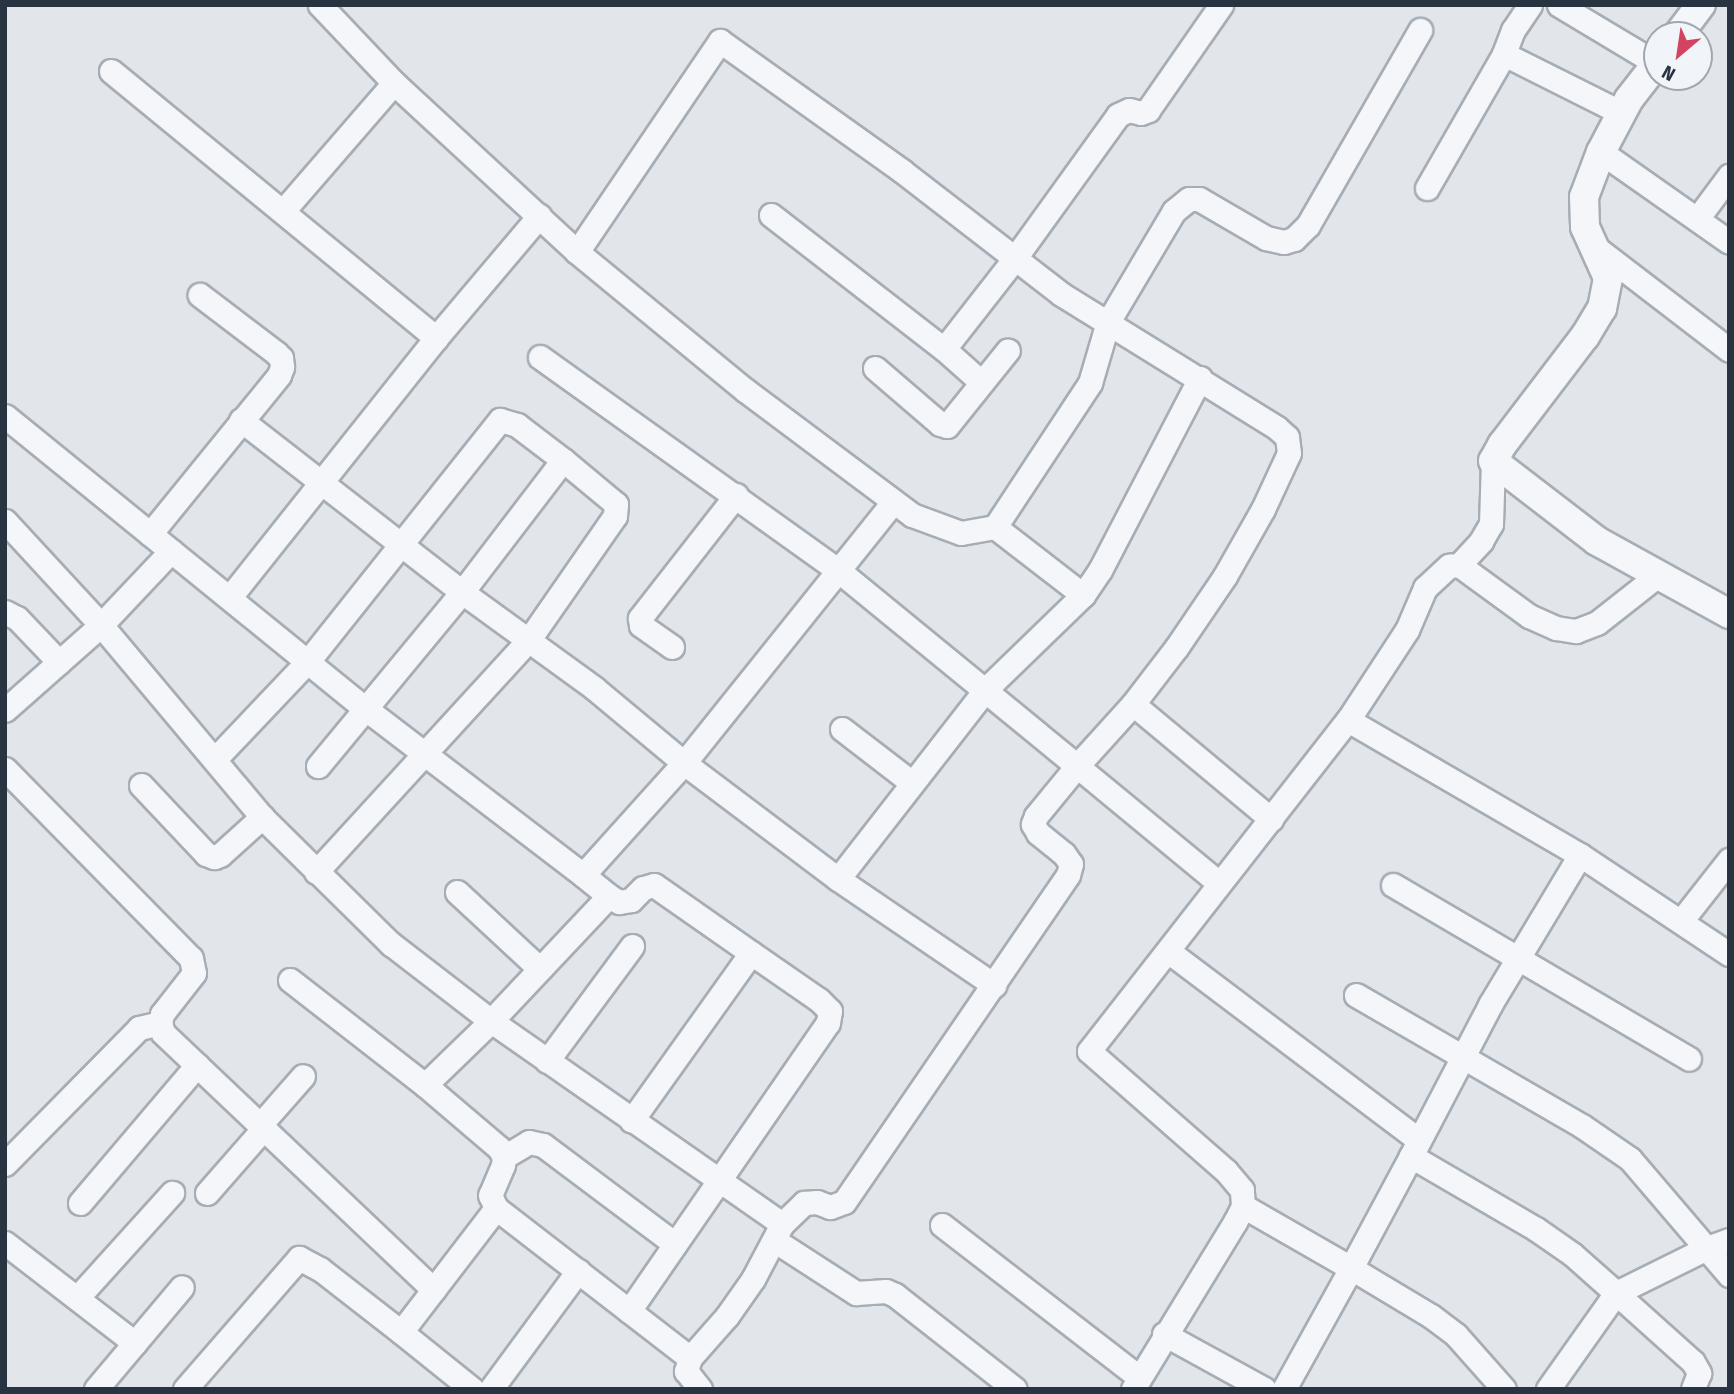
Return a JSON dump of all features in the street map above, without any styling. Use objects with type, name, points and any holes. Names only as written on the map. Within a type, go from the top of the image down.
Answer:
[{"type":"street","points":[[320,5],[394,82],[577,252],[745,390],[893,502],[931,524],[961,533],[995,527],[1090,383],[1108,322],[1174,211],[1189,199],[1199,199],[1266,238],[1284,242],[1294,239],[1308,225],[1420,30]]},
{"type":"street","points":[[944,349],[1015,258],[1118,115],[1129,110],[1140,113],[1148,110],[1222,5]]},
{"type":"street","points":[[1427,188],[1504,54],[1513,30],[1530,5]]},
{"type":"street","points":[[1559,5],[1643,55]]},
{"type":"street","points":[[1689,21],[1701,5]]},
{"type":"street","points":[[577,252],[720,41],[902,171],[1061,294],[1277,428],[1287,437],[1289,453],[1263,509],[1225,576],[1176,648],[1036,816],[1033,824],[1038,834],[1064,854],[1071,864],[1068,874],[844,1202],[830,1207],[817,1202],[804,1203],[778,1232],[740,1298],[690,1358],[686,1371],[700,1389]]},
{"type":"street","points":[[1504,54],[1622,113]]},
{"type":"street","points":[[111,71],[436,338]]},
{"type":"street","points":[[283,211],[394,82]]},
{"type":"street","points":[[942,1225],[1136,1383],[1243,1206],[1242,1190],[1226,1171],[1089,1051],[1348,720],[1407,630],[1425,588],[1449,566],[1459,565],[1482,541],[1491,524],[1493,461],[1586,336],[1602,308],[1608,278],[1585,227],[1584,197],[1601,152],[1622,113],[1643,83]]},
{"type":"street","points":[[1601,152],[1729,242]]},
{"type":"street","points":[[1697,219],[1729,176]]},
{"type":"street","points":[[771,215],[944,349],[982,382]]},
{"type":"street","points":[[229,598],[319,482],[539,216]]},
{"type":"street","points":[[1595,247],[1729,350]]},
{"type":"street","points":[[150,534],[279,375],[281,358],[200,295]]},
{"type":"street","points":[[875,368],[943,425],[950,424],[1008,349]]},
{"type":"street","points":[[540,357],[839,571],[1219,883]]},
{"type":"street","points":[[838,878],[986,689],[1083,595],[1100,570],[1200,378]]},
{"type":"street","points":[[5,416],[309,660],[366,709],[609,896],[619,902],[631,900],[643,888],[654,885],[819,1000],[830,1011],[828,1023],[629,1311]]},
{"type":"street","points":[[215,759],[309,660],[500,419],[517,425],[616,504],[618,510],[528,641],[423,752],[316,872]]},
{"type":"street","points":[[241,420],[400,545],[594,688],[684,763],[838,878],[994,985]]},
{"type":"street","points":[[318,766],[462,592],[563,460]]},
{"type":"street","points":[[1493,461],[1597,541],[1729,614]]},
{"type":"street","points":[[672,647],[641,625],[640,618],[736,495]]},
{"type":"street","points":[[583,874],[684,763],[893,502]]},
{"type":"street","points":[[5,521],[102,625],[262,817],[391,944],[491,1021],[719,1181],[778,1232],[856,1293],[886,1291],[895,1295],[1015,1389]]},
{"type":"street","points":[[995,527],[1083,595]]},
{"type":"street","points":[[5,710],[102,625],[171,551]]},
{"type":"street","points":[[1459,565],[1529,616],[1556,628],[1576,631],[1597,622],[1658,575]]},
{"type":"street","points":[[5,612],[17,618],[59,662]]},
{"type":"street","points":[[1132,704],[1271,819]]},
{"type":"street","points":[[1348,720],[1580,855],[1729,954]]},
{"type":"street","points":[[842,729],[912,783]]},
{"type":"street","points":[[5,769],[191,958],[194,972],[162,1014],[160,1023],[163,1032],[434,1290]]},
{"type":"street","points":[[141,785],[206,854],[214,857],[220,855],[262,817]]},
{"type":"street","points":[[1284,1389],[1463,1056],[1580,855]]},
{"type":"street","points":[[1681,921],[1729,860]]},
{"type":"street","points":[[1393,885],[1689,1059]]},
{"type":"street","points":[[457,892],[540,969]]},
{"type":"street","points":[[425,1085],[491,1021],[609,896]]},
{"type":"street","points":[[547,1061],[632,946]]},
{"type":"street","points":[[1168,951],[1415,1148],[1572,1254],[1693,1362],[1699,1373],[1697,1387]]},
{"type":"street","points":[[631,1121],[751,953]]},
{"type":"street","points":[[290,980],[425,1085],[499,1148],[504,1157]]},
{"type":"street","points":[[1356,995],[1582,1126],[1630,1159],[1729,1275]]},
{"type":"street","points":[[5,1164],[139,1028],[160,1023]]},
{"type":"street","points":[[80,1203],[197,1065]]},
{"type":"street","points":[[207,1193],[303,1076]]},
{"type":"street","points":[[675,1244],[543,1145],[529,1142],[504,1157],[491,1195],[496,1208],[690,1358]]},
{"type":"street","points":[[78,1298],[172,1193]]},
{"type":"street","points":[[1243,1206],[1431,1316],[1456,1335],[1504,1389]]},
{"type":"street","points":[[401,1332],[496,1208]]},
{"type":"street","points":[[1548,1389],[1616,1293],[1729,1240]]},
{"type":"street","points":[[5,1243],[135,1343]]},
{"type":"street","points":[[185,1389],[299,1258],[320,1269],[472,1389]]},
{"type":"street","points":[[491,1389],[578,1271]]},
{"type":"street","points":[[96,1389],[182,1287]]},
{"type":"street","points":[[1164,1334],[1264,1389]]}]
